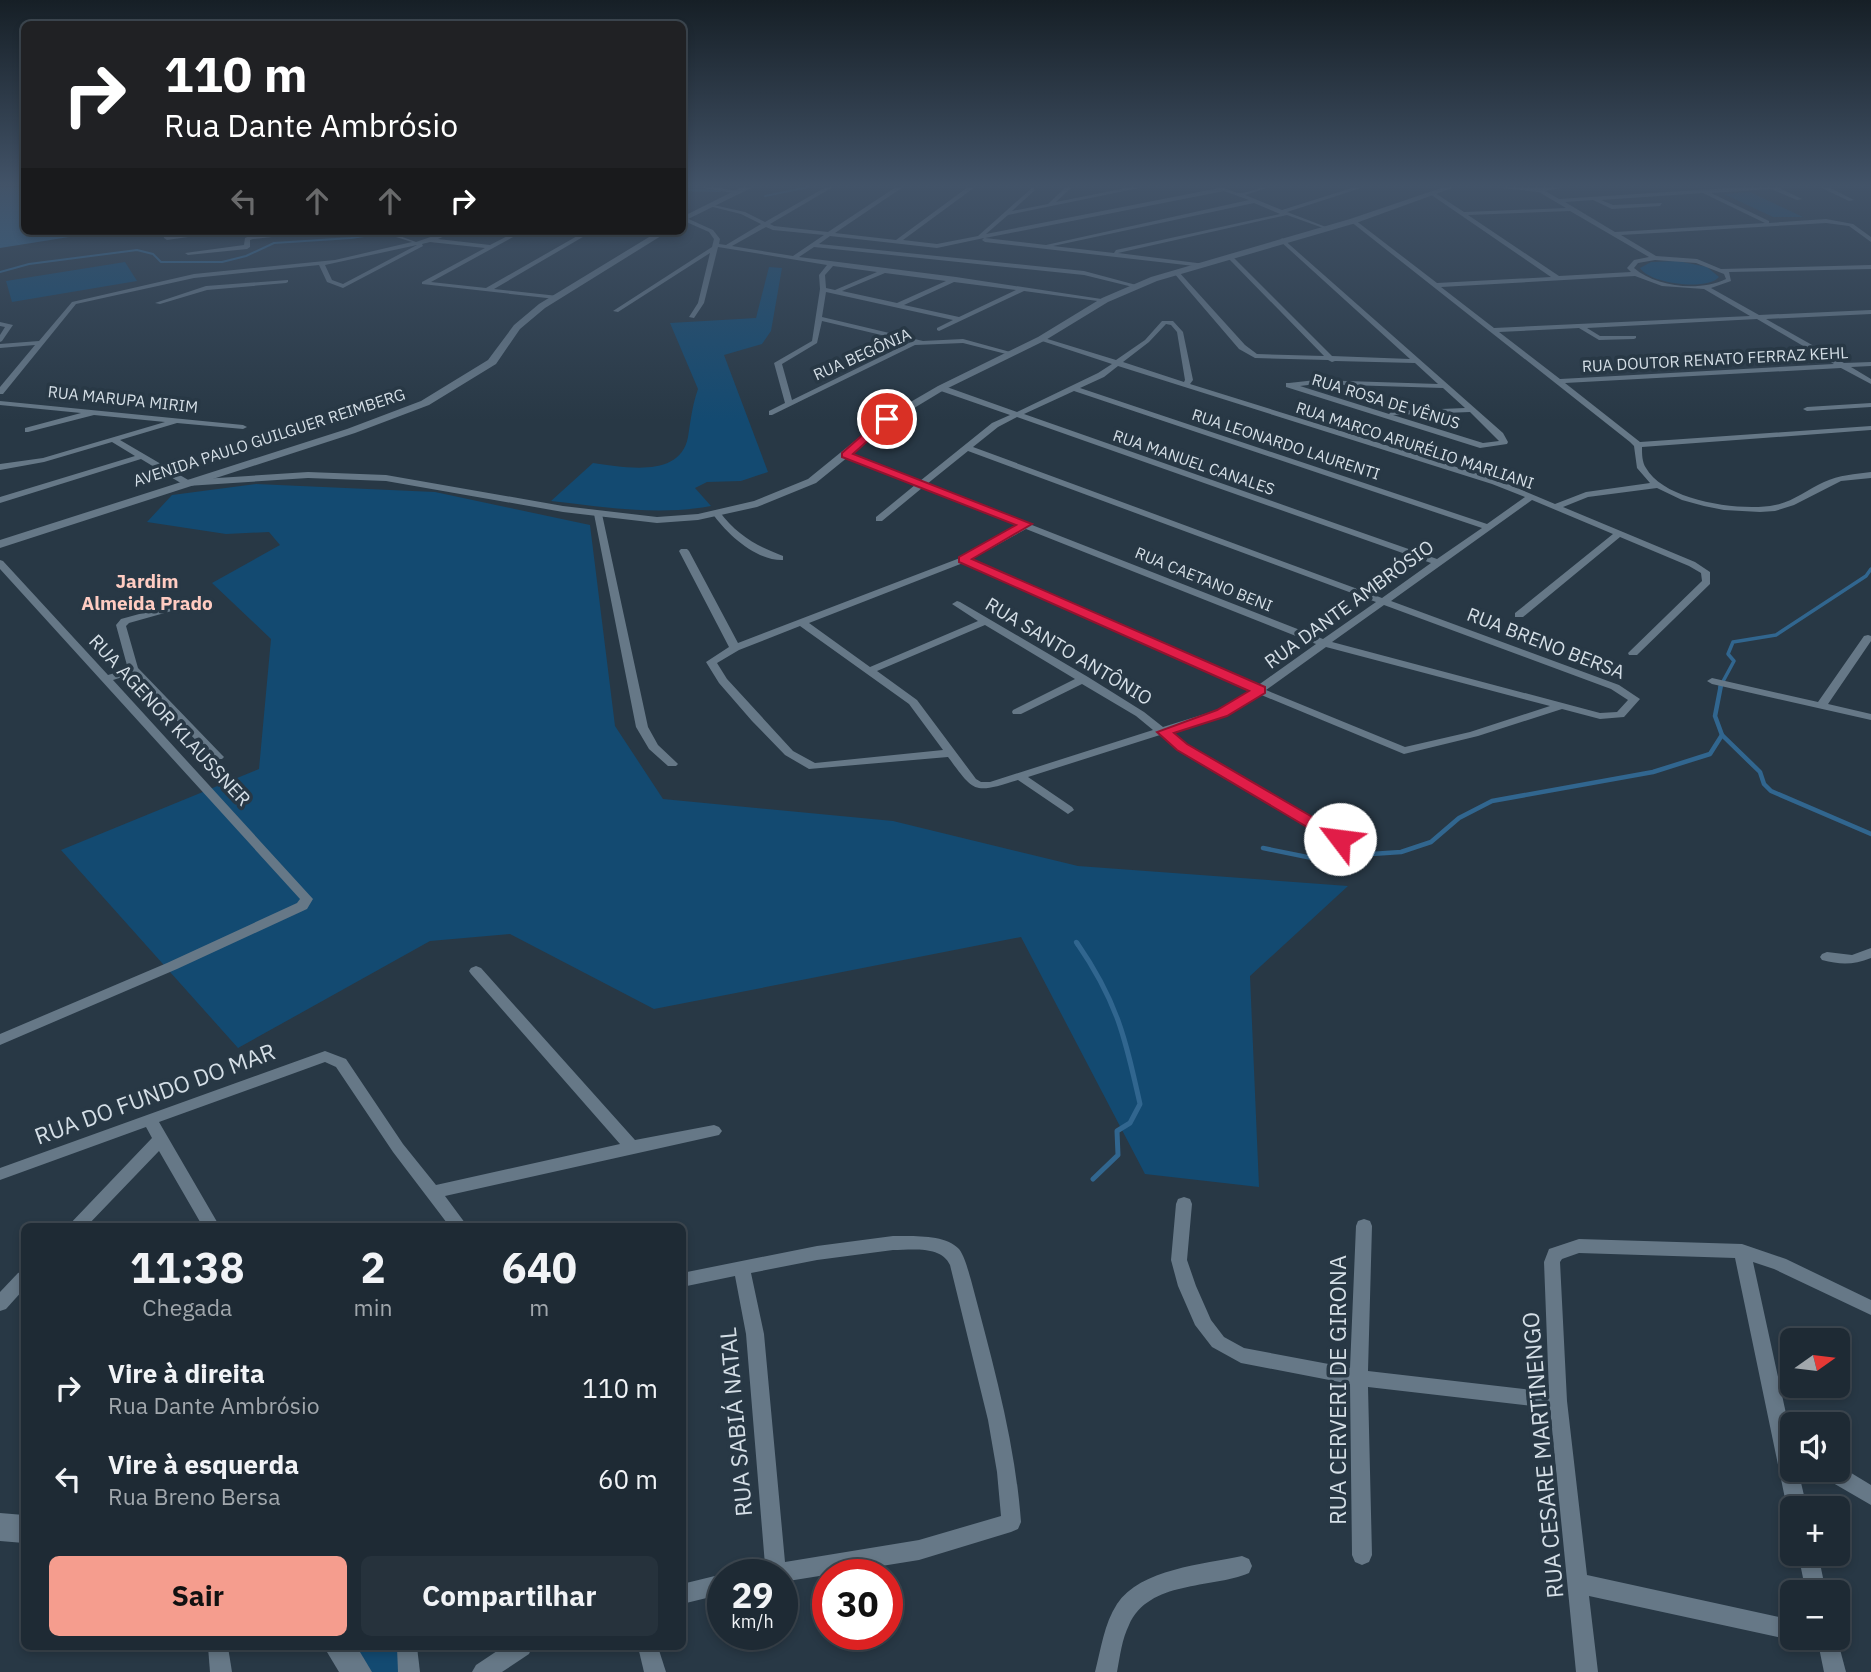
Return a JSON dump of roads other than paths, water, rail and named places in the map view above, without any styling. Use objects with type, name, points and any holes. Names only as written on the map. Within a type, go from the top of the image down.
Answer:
[{"type":"main road","name":"AVENIDA PAULO GUILGUER REIMBERG","points":[[0,544],[383,419],[450,390],[492,362],[517,327],[556,297],[609,265]]},
{"type":"main road","points":[[341,1650],[358,1672]]},
{"type":"street","points":[[0,392],[38,343],[74,303],[194,276],[310,265]]},
{"type":"street","points":[[321,265],[329,281],[341,286],[382,265]]},
{"type":"street","points":[[457,265],[424,283],[556,297]]},
{"type":"street","points":[[486,290],[530,265]]},
{"type":"street","points":[[616,311],[685,265]]},
{"type":"street","points":[[692,317],[701,303],[710,265]]},
{"type":"street","points":[[789,403],[778,363],[816,342],[823,289],[822,275],[830,265]]},
{"type":"street","points":[[841,265],[1105,300]]},
{"type":"street","points":[[1007,265],[1084,273],[1137,285]]},
{"type":"street","points":[[114,440],[187,483],[308,475],[386,478],[598,514],[657,520],[716,513],[757,504],[799,488],[846,455],[887,419],[941,388],[1041,339],[1105,300],[1137,285],[1203,265]]},
{"type":"street","points":[[1238,265],[1332,360]]},
{"type":"street","name":"RUA ROSA DE VÊNUS","points":[[1310,265],[1500,435],[1504,442],[1483,446],[1289,385],[1316,382],[1444,386]]},
{"type":"street","points":[[1411,265],[1638,444],[1870,415]]},
{"type":"street","points":[[1539,265],[1558,278]]},
{"type":"street","points":[[1631,265],[1630,270],[1636,274],[1670,285],[1705,287],[1729,280],[1723,270]]},
{"type":"street","points":[[1706,265],[1723,270],[1871,267]]},
{"type":"street","points":[[288,267],[286,281],[289,292]]},
{"type":"street","points":[[837,291],[888,270]]},
{"type":"street","points":[[1176,272],[1248,353],[1264,358],[1416,361]]},
{"type":"street","points":[[1438,285],[1636,274]]},
{"type":"street","points":[[898,305],[956,279]]},
{"type":"street","points":[[158,303],[206,288],[286,281]]},
{"type":"street","points":[[1705,287],[1871,383]]},
{"type":"street","points":[[939,329],[1025,288]]},
{"type":"street","points":[[823,289],[960,319]]},
{"type":"street","points":[[1494,330],[1871,312]]},
{"type":"street","points":[[818,318],[920,342]]},
{"type":"street","points":[[880,519],[995,425],[1101,376],[1147,341],[1162,324],[1171,322],[1180,332],[1189,380],[1185,385]]},
{"type":"street","points":[[0,324],[10,325],[0,340]]},
{"type":"street","points":[[1580,326],[1599,338],[1634,337]]},
{"type":"street","name":"RUA MARCO ARURÉLIO MARLIANI","points":[[1041,339],[1475,476],[1692,564],[1708,577],[1707,582],[1633,653]]},
{"type":"street","name":"RUA BEGÔNIA","points":[[772,413],[920,342],[963,341],[1010,353]]},
{"type":"street","points":[[0,346],[38,343]]},
{"type":"street","name":"RUA DOUTOR RENATO FERRAZ KEHL","points":[[1560,381],[1871,364]]},
{"type":"street","name":"RUA MANUEL CANALES","points":[[941,388],[1437,562]]},
{"type":"street","name":"RUA LEONARDO LAURENTI","points":[[1074,388],[1488,527]]},
{"type":"street","name":"RUA MARUPA MIRIM","points":[[0,403],[243,427]]},
{"type":"street","points":[[1807,409],[1870,415]]},
{"type":"street","points":[[1379,413],[1472,410]]},
{"type":"street","points":[[28,430],[97,411]]},
{"type":"street","points":[[0,467],[44,460],[181,420]]},
{"type":"street","points":[[1638,444],[1639,462],[1643,472],[1657,485],[1702,502],[1761,509],[1796,502],[1831,481],[1871,475]]},
{"type":"street","name":"RUA BRENO BERSA","points":[[963,560],[1407,751],[1504,726],[1558,707],[1614,717],[1628,710],[1634,699],[1615,687],[969,448]]},
{"type":"street","name":"RUA CAETANO BENI","points":[[846,455],[1324,643],[1558,707]]},
{"type":"street","points":[[0,500],[139,457]]},
{"type":"street","points":[[44,460],[53,467]]},
{"type":"street","points":[[62,472],[70,478]]},
{"type":"street","points":[[1555,507],[1586,495],[1657,485]]},
{"type":"street","name":"RUA DANTE AMBRÓSIO","points":[[980,786],[1222,713],[1260,690],[1531,497]]},
{"type":"street","points":[[716,513],[731,534],[742,543],[780,558]]},
{"type":"street","points":[[598,514],[642,727],[653,747],[672,764]]},
{"type":"street","points":[[949,753],[813,766],[789,752],[712,666],[713,659],[735,648],[963,560],[1026,524]]},
{"type":"street","points":[[1519,615],[1619,534]]},
{"type":"street","points":[[684,551],[735,648]]},
{"type":"street","name":"RUA AGENOR KLAUSSNER","points":[[0,563],[306,896],[305,903],[172,966],[0,1040]]},
{"type":"street","points":[[197,601],[121,625],[134,670],[218,757]]},
{"type":"street","name":"RUA SANTO ANTÔNIO","points":[[957,604],[1084,679],[1182,747],[1340,839]]},
{"type":"street","points":[[871,670],[987,621]]},
{"type":"street","points":[[802,623],[871,670],[920,709],[949,753],[972,781],[980,786]]},
{"type":"street","points":[[1821,706],[1868,638]]},
{"type":"street","points":[[105,679],[134,670]]},
{"type":"street","points":[[1017,712],[1084,679]]},
{"type":"street","points":[[1712,681],[1871,718]]},
{"type":"street","points":[[1019,776],[1068,810]]},
{"type":"street","points":[[1827,957],[1853,960],[1871,953]]},
{"type":"street","points":[[475,971],[632,1147]]},
{"type":"street","points":[[325,1056],[341,1063],[383,1128],[457,1223]]},
{"type":"street","name":"RUA DO FUNDO DO MAR","points":[[0,1174],[325,1056]]},
{"type":"street","points":[[149,1119],[210,1223]]},
{"type":"street","points":[[433,1192],[714,1131]]},
{"type":"street","points":[[79,1223],[161,1139]]},
{"type":"street","points":[[1184,1204],[1179,1260],[1200,1317],[1218,1342],[1241,1355],[1359,1378],[1558,1401]]},
{"type":"street","name":"RUA CERVERI DE GIRONA","points":[[1362,1555],[1359,1378],[1364,1226]]},
{"type":"street","points":[[686,1279],[905,1242],[937,1245],[954,1255],[989,1389],[1011,1522],[919,1550],[798,1569]]},
{"type":"street","name":"RUA CESARE MARTINENGO","points":[[1587,1672],[1580,1584],[1558,1401],[1552,1262],[1555,1254],[1578,1246],[1742,1251]]},
{"type":"street","points":[[1742,1251],[1780,1264],[1871,1308]]},
{"type":"street","points":[[1742,1251],[1780,1415]]},
{"type":"street","name":"RUA SABIÁ NATAL","points":[[742,1268],[755,1334],[769,1559]]},
{"type":"street","points":[[0,1304],[21,1281]]},
{"type":"street","points":[[1848,1482],[1871,1496]]},
{"type":"street","points":[[1106,1672],[1116,1630],[1125,1609],[1141,1592],[1242,1566]]},
{"type":"street","points":[[1580,1584],[1780,1627]]},
{"type":"street","points":[[686,1593],[707,1588]]},
{"type":"street","points":[[218,1650],[221,1672]]},
{"type":"street","points":[[407,1650],[409,1672]]},
{"type":"street","points":[[483,1672],[517,1650]]},
{"type":"street","points":[[649,1650],[655,1672]]},
{"type":"street","points":[[1830,1650],[1835,1672]]},
{"type":"waterway","points":[[0,272],[25,265]]},
{"type":"waterway","points":[[1721,685],[1734,661],[1728,654],[1733,642],[1776,635],[1866,576],[1871,569]]},
{"type":"waterway","points":[[1721,685],[1715,716],[1722,735]]},
{"type":"waterway","points":[[1263,848],[1312,858],[1401,852],[1431,842],[1459,818],[1492,801],[1653,772],[1710,754],[1722,735]]},
{"type":"waterway","points":[[1722,735],[1760,772],[1764,784],[1771,791],[1871,834]]},
{"type":"waterway","points":[[1077,943],[1111,1002],[1140,1104],[1130,1123],[1117,1131],[1118,1155],[1093,1179]]},
{"type":"district","name":"Jardim Almeida Prado","points":[[147,592]]}]
